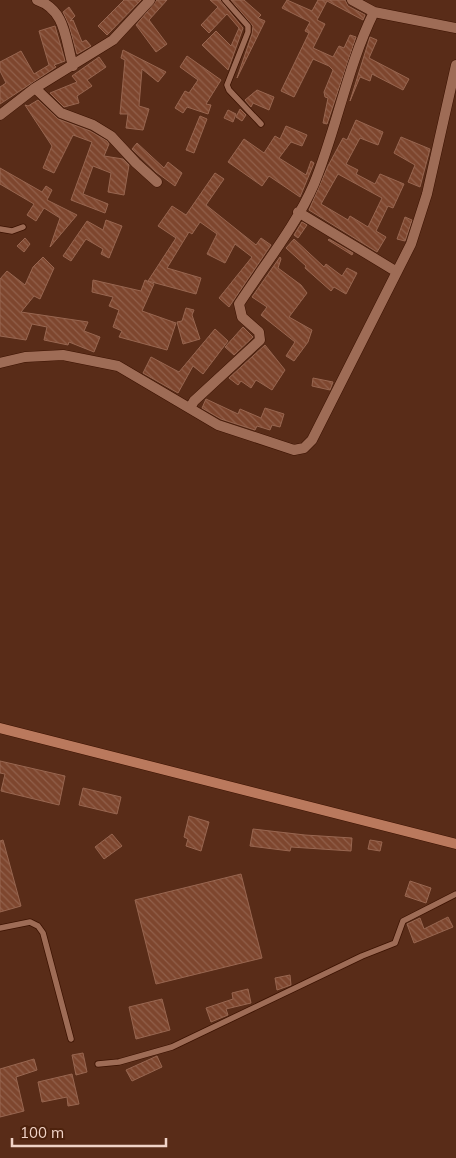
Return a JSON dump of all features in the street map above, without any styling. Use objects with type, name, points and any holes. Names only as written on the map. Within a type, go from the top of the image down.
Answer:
[{"type":"main road","points":[[0,728],[456,844]]},
{"type":"street","points":[[37,0],[53,7],[58,14],[73,66]]},
{"type":"street","points":[[0,114],[36,88],[113,40],[150,0]]},
{"type":"street","points":[[352,0],[374,12],[456,28]]},
{"type":"street","points":[[190,408],[194,401],[260,340],[260,332],[242,317],[239,304],[298,212],[320,168],[343,91],[374,12]]},
{"type":"street","points":[[0,363],[25,357],[53,356],[89,359],[118,366],[228,429],[294,450],[304,448],[312,440],[411,244],[427,194],[456,65]]},
{"type":"street","points":[[36,88],[61,113],[93,125],[110,136],[136,164],[157,182]]},
{"type":"street","points":[[298,212],[398,272]]},
{"type":"lane","points":[[226,0],[248,26],[248,32],[227,85],[229,90],[262,124]]},
{"type":"lane","points":[[0,229],[12,230],[23,227]]},
{"type":"lane","points":[[98,1064],[119,1062],[172,1047],[362,956],[393,945],[398,940],[403,921],[456,894]]},
{"type":"lane","points":[[0,928],[30,922],[38,926],[43,933],[71,1039]]},
{"type":"building","points":[[124,0],[141,0],[107,35],[98,26]]},
{"type":"building","points":[[157,0],[167,0],[149,20],[167,44],[156,52],[136,25]]},
{"type":"building","points":[[210,0],[220,0],[243,28],[228,70],[202,45],[216,31],[231,46],[239,28],[227,14],[209,33],[201,25],[218,7]]},
{"type":"building","points":[[231,0],[244,0],[261,15],[258,18],[265,21],[237,78],[253,26]]},
{"type":"building","points":[[287,0],[312,11],[318,0],[345,0],[348,6],[365,15],[363,20],[327,1],[317,20],[325,24],[313,48],[333,57],[339,46],[344,48],[350,35],[356,37],[327,124],[323,123],[328,98],[325,97],[324,92],[333,70],[329,66],[313,59],[294,97],[281,91],[309,33],[305,31],[310,22],[282,8]]},
{"type":"building","points":[[69,7],[75,16],[70,21],[73,20],[82,42],[86,40],[91,46],[77,54],[69,25],[63,12]]},
{"type":"building","points":[[55,26],[65,61],[54,65],[56,67],[0,104],[0,87],[6,83],[0,71],[0,62],[21,51],[34,74],[49,65],[39,31]]},
{"type":"building","points":[[370,37],[377,40],[369,58],[409,79],[403,90],[372,74],[370,81],[360,77],[350,101]]},
{"type":"building","points":[[123,50],[166,72],[158,82],[142,69],[139,106],[149,109],[143,130],[126,128],[128,114],[120,114],[125,60],[121,58]]},
{"type":"building","points":[[187,56],[221,80],[206,104],[211,105],[208,114],[187,107],[183,113],[175,108],[185,91],[189,93],[198,80],[180,67]]},
{"type":"building","points":[[99,57],[106,67],[87,80],[92,86],[77,96],[79,103],[64,107],[50,93],[77,82],[72,76]]},
{"type":"building","points":[[257,90],[274,97],[269,110],[253,103],[251,107],[245,100]]},
{"type":"building","points":[[38,100],[58,119],[90,131],[107,141],[109,144],[104,156],[123,159],[129,165],[124,195],[108,192],[111,173],[93,166],[83,194],[108,204],[105,213],[71,200],[92,142],[73,135],[54,173],[43,168],[52,146],[25,105],[28,106]]},
{"type":"building","points":[[240,109],[246,115],[242,121],[236,117]]},
{"type":"building","points":[[228,110],[236,114],[233,122],[224,118]]},
{"type":"building","points":[[200,116],[207,119],[194,153],[186,150]]},
{"type":"building","points":[[356,120],[383,132],[378,145],[360,138],[346,164],[358,170],[356,174],[375,184],[380,174],[404,184],[393,208],[388,206],[376,231],[386,237],[377,252],[309,210],[328,166],[343,138],[347,140]],"holes":[[[338,174],[382,198],[368,227],[350,216],[348,220],[321,204]]]},
{"type":"building","points":[[286,126],[307,135],[302,146],[291,142],[279,158],[306,175],[311,161],[314,163],[300,197],[269,176],[262,186],[228,162],[244,139],[264,153],[275,136],[280,139]]},
{"type":"building","points":[[401,137],[430,149],[420,187],[408,182],[415,165],[394,153]]},
{"type":"building","points":[[137,143],[164,168],[168,162],[182,173],[175,186],[156,172],[132,149]]},
{"type":"building","points":[[0,168],[42,192],[46,186],[52,190],[47,200],[77,215],[50,247],[60,218],[44,208],[36,221],[27,215],[34,204],[0,184]]},
{"type":"building","points":[[215,173],[224,179],[206,205],[256,245],[261,238],[271,245],[229,307],[219,298],[252,257],[235,244],[225,263],[207,254],[217,234],[200,222],[192,234],[189,232],[167,268],[201,278],[196,294],[148,281],[176,238],[158,226],[172,206],[186,215]]},
{"type":"building","points":[[405,217],[412,220],[405,241],[397,239]]},
{"type":"building","points":[[106,220],[122,226],[109,258],[101,254],[103,249],[86,239],[71,261],[63,256],[87,221],[103,230]]},
{"type":"building","points":[[302,222],[307,225],[298,238],[294,235]]},
{"type":"building","points":[[25,238],[30,244],[24,252],[17,246]]},
{"type":"building","points":[[294,239],[324,267],[326,264],[342,276],[347,268],[357,273],[346,294],[334,287],[331,291],[286,248]]},
{"type":"building","points":[[328,240],[353,253],[352,255]]},
{"type":"building","points":[[43,257],[54,268],[40,299],[34,296],[21,312],[88,322],[84,331],[100,337],[94,352],[69,342],[68,345],[44,340],[47,327],[32,324],[26,340],[0,336],[0,279],[7,271],[25,285],[33,267]]},
{"type":"building","points":[[280,257],[278,268],[301,285],[307,293],[289,317],[312,330],[308,342],[294,361],[286,356],[295,342],[261,315],[267,307],[252,297]]},
{"type":"building","points":[[93,280],[141,291],[145,280],[154,284],[142,311],[176,323],[167,350],[119,337],[122,331],[113,327],[119,310],[109,306],[113,297],[92,292]]},
{"type":"building","points":[[186,308],[194,310],[192,315],[200,339],[183,344],[177,322],[182,321]]},
{"type":"building","points":[[243,327],[253,337],[234,355],[225,347]]},
{"type":"building","points":[[215,329],[228,341],[203,374],[193,366],[178,393],[143,373],[151,357],[179,372]]},
{"type":"building","points":[[265,345],[285,370],[272,390],[256,380],[251,388],[241,381],[238,385],[229,378]]},
{"type":"building","points":[[313,378],[333,382],[330,390],[312,386]]},
{"type":"building","points":[[206,399],[238,414],[240,409],[261,418],[265,408],[284,414],[280,427],[272,425],[270,430],[257,426],[255,430],[221,419],[202,408]]},
{"type":"building","points":[[0,761],[65,776],[59,805],[1,791],[5,774],[0,773]]},
{"type":"building","points":[[83,788],[121,797],[117,814],[79,805]]},
{"type":"building","points":[[189,816],[209,822],[201,851],[186,846],[188,839],[184,837]]},
{"type":"building","points":[[253,829],[352,838],[351,851],[291,847],[290,851],[250,846]]},
{"type":"building","points":[[112,834],[122,846],[104,859],[95,847]]},
{"type":"building","points":[[3,840],[21,906],[0,912],[0,841]]},
{"type":"building","points":[[370,840],[382,842],[380,851],[368,849]]},
{"type":"building","points":[[241,874],[262,958],[156,984],[135,900]]},
{"type":"building","points":[[410,881],[431,888],[426,903],[405,896]]},
{"type":"building","points":[[448,917],[453,927],[414,943],[407,924],[420,918],[424,929]]},
{"type":"building","points":[[290,975],[291,985],[277,990],[275,978]]},
{"type":"building","points":[[248,989],[251,1003],[226,1009],[228,1015],[211,1022],[206,1008],[233,999],[232,993]]},
{"type":"building","points":[[162,999],[170,1030],[136,1039],[129,1007]]},
{"type":"building","points":[[83,1053],[87,1072],[76,1075],[72,1055]]},
{"type":"building","points":[[157,1056],[162,1067],[132,1081],[126,1070]]},
{"type":"building","points":[[34,1059],[37,1070],[16,1077],[24,1111],[0,1117],[0,1069]]},
{"type":"building","points":[[72,1074],[79,1104],[68,1106],[67,1097],[42,1102],[38,1082]]}]
